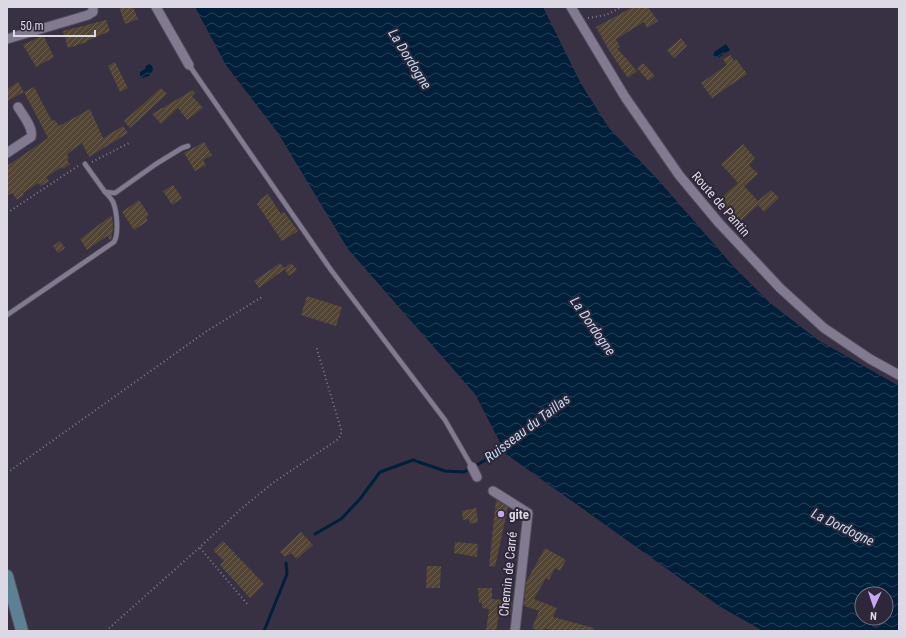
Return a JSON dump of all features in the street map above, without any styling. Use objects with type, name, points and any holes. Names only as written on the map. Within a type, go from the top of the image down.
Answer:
[{"type":"main road","points":[[7,576],[22,631]]},
{"type":"street","points":[[7,39],[88,15],[93,12],[93,7]]},
{"type":"street","points":[[156,7],[189,65]]},
{"type":"street","name":"Route de Pantin","points":[[571,7],[625,97],[679,175],[719,223],[780,288],[824,328],[870,359],[899,375]]},
{"type":"street","points":[[7,153],[32,134],[18,107]]},
{"type":"street","points":[[472,466],[477,477]]},
{"type":"street","name":"Chemin de Carré","points":[[493,491],[528,513],[515,631]]},
{"type":"lane","points":[[189,65],[331,270],[445,420],[472,466]]},
{"type":"lane","points":[[105,192],[115,193],[156,164],[188,146]]},
{"type":"lane","points":[[7,315],[114,242],[117,231],[115,209],[112,201],[85,164]]},
{"type":"path","points":[[578,19],[606,15],[622,7]]},
{"type":"path","points":[[7,213],[79,165],[94,162],[131,142]]},
{"type":"path","points":[[7,473],[207,331],[262,297]]},
{"type":"path","points":[[106,631],[200,548],[240,509],[274,482],[337,440],[341,435],[341,429],[316,346]]},
{"type":"path","points":[[200,548],[248,605]]},
{"type":"water","name":"La Dordogne","points":[[195,7],[543,7],[581,84],[609,128],[659,181],[734,267],[770,303],[818,340],[899,386],[899,631],[763,631],[719,606],[506,454],[475,394],[348,249],[278,133],[226,65]]},
{"type":"water","points":[[726,44],[730,50],[718,58],[717,56],[715,58],[713,55],[714,52]]},
{"type":"water","points":[[149,64],[152,65],[153,70],[149,76],[142,78],[140,76],[140,72]]},
{"type":"building","points":[[119,7],[133,7],[138,19],[125,24]]},
{"type":"building","points":[[633,7],[648,7],[658,21],[647,28],[644,22],[616,39],[620,47],[617,48],[637,71],[628,78],[610,52],[596,27]]},
{"type":"building","points":[[106,20],[110,31],[87,42],[68,48],[63,31]]},
{"type":"building","points":[[43,35],[54,57],[36,67],[23,45]]},
{"type":"building","points":[[681,38],[687,46],[674,58],[667,50]]},
{"type":"building","points":[[731,55],[734,61],[736,59],[747,74],[712,98],[701,83],[727,65],[723,59]]},
{"type":"building","points":[[115,62],[128,88],[120,92],[108,66]]},
{"type":"building","points":[[643,63],[655,76],[648,81],[637,68]]},
{"type":"building","points":[[18,82],[24,92],[7,101],[7,89]]},
{"type":"building","points":[[34,87],[52,121],[55,120],[59,126],[90,109],[103,138],[123,126],[128,133],[89,157],[82,143],[67,154],[69,158],[67,160],[70,164],[46,177],[49,181],[41,186],[38,183],[23,193],[24,195],[17,200],[12,193],[7,196],[7,166],[48,138],[24,92]]},
{"type":"building","points":[[161,88],[167,94],[130,128],[124,121]]},
{"type":"building","points":[[193,90],[195,93],[192,96],[203,108],[187,120],[178,108],[161,124],[152,114]]},
{"type":"building","points":[[204,142],[212,155],[203,160],[206,165],[195,171],[184,153]]},
{"type":"building","points":[[743,144],[755,158],[749,165],[758,174],[744,186],[758,201],[771,190],[779,198],[764,212],[758,205],[735,226],[716,202],[738,183],[721,164]]},
{"type":"building","points":[[173,185],[182,198],[172,205],[163,191]]},
{"type":"building","points":[[268,194],[281,214],[284,212],[298,231],[282,241],[257,204],[260,201],[259,200]]},
{"type":"building","points":[[139,200],[149,215],[146,217],[148,221],[134,230],[122,212]]},
{"type":"building","points":[[112,215],[113,228],[111,240],[107,236],[87,250],[80,239]]},
{"type":"building","points":[[60,241],[65,248],[58,253],[53,246]]},
{"type":"building","points":[[280,263],[285,269],[259,288],[254,281]]},
{"type":"building","points":[[291,263],[297,270],[289,276],[284,268]]},
{"type":"building","points":[[307,296],[342,307],[336,326],[301,315]]},
{"type":"building","points":[[496,500],[508,507],[495,567],[489,566]]},
{"type":"building","points":[[476,508],[478,522],[470,524],[469,519],[463,520],[462,511]]},
{"type":"building","points":[[301,532],[313,545],[297,559],[291,553],[285,557],[280,552]]},
{"type":"building","points":[[223,541],[264,584],[250,598],[220,565],[224,561],[213,550]]},
{"type":"building","points":[[455,542],[478,544],[477,557],[454,553]]},
{"type":"building","points":[[545,548],[566,560],[560,571],[555,568],[549,580],[546,578],[534,599],[557,608],[553,617],[594,628],[593,631],[553,631],[545,628],[544,631],[539,631],[532,628],[539,611],[524,606],[526,582]]},
{"type":"building","points":[[427,566],[441,566],[440,588],[426,588]]},
{"type":"building","points":[[478,588],[492,588],[492,599],[512,601],[511,615],[499,614],[496,631],[486,631],[489,609],[482,608],[482,603],[479,603]]},
{"type":"waterway","name":"Ruisseau du Taillas","points":[[315,534],[341,519],[360,499],[380,472],[413,460],[445,471],[464,472],[491,457],[506,446]]},
{"type":"waterway","name":"Ruisseau du Taillas","points":[[264,631],[287,574],[286,563]]},
{"type":"place","name":"gite","points":[[501,514]]}]
